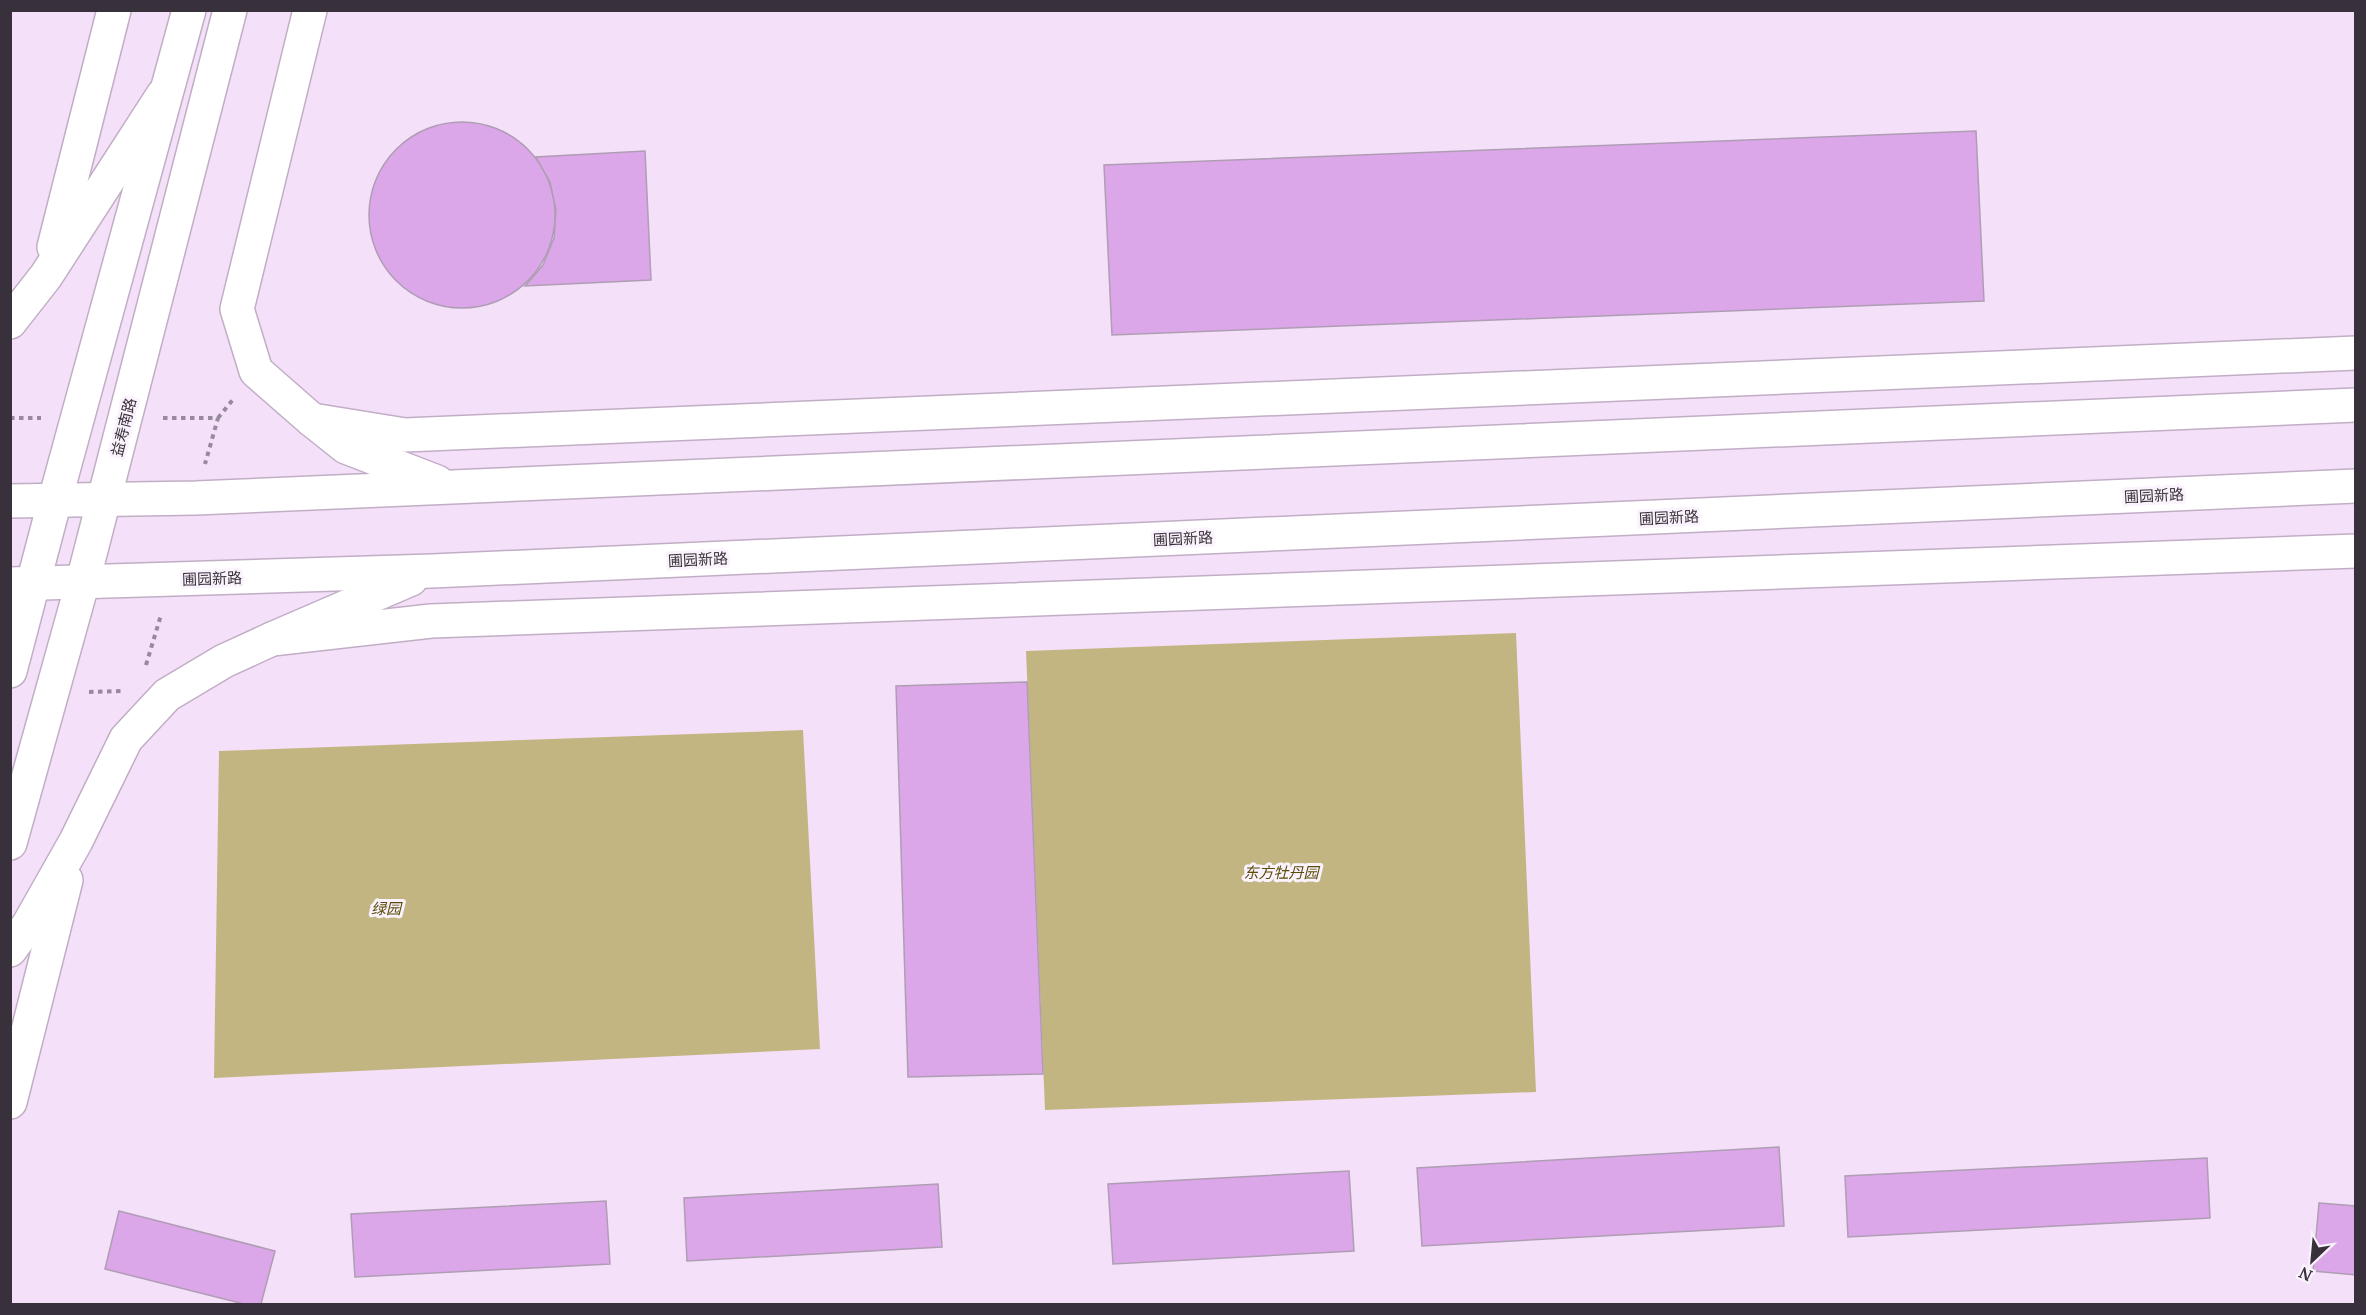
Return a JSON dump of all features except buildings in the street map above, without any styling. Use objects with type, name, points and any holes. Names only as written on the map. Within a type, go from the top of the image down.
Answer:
[{"type":"street","points":[[46,276],[114,10]]},
{"type":"street","points":[[10,671],[22,584],[55,500],[189,10]]},
{"type":"street","name":"益寿南路","points":[[10,843],[105,499],[230,10]]},
{"type":"street","points":[[310,10],[237,309],[256,371],[312,420],[346,447],[447,486]]},
{"type":"street","points":[[10,322],[46,276],[169,86]]},
{"type":"street","points":[[312,420],[405,435],[2355,353]]},
{"type":"street","points":[[10,501],[196,498],[2355,405]]},
{"type":"street","name":"圃园新路","points":[[22,584],[432,571],[2355,486]]},
{"type":"street","points":[[272,639],[431,621],[2355,551]]},
{"type":"street","points":[[10,950],[29,924],[76,841],[126,739],[167,695],[224,661],[432,571]]},
{"type":"street","points":[[10,1102],[76,841]]},
{"type":"green space","name":"东方牡丹园","points":[[1516,633],[1536,1092],[1045,1110],[1026,651]]},
{"type":"green space","name":"绿园","points":[[803,730],[820,1049],[214,1078],[219,751]]}]
